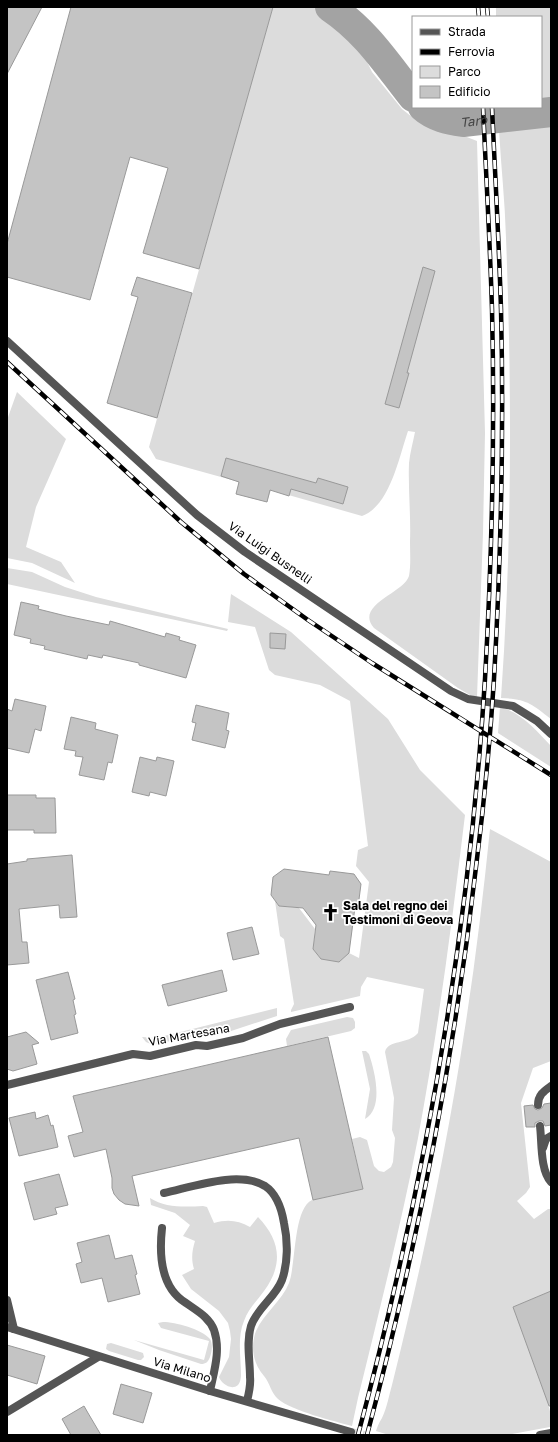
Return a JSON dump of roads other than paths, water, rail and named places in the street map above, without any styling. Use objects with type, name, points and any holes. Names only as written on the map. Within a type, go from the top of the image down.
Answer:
[{"type":"street","name":"Via Luigi Busnelli","points":[[7,341],[197,515],[245,552],[450,691],[468,700],[513,706],[536,721],[551,734]]},
{"type":"street","name":"Via Martesana","points":[[7,1085],[133,1054],[150,1056],[196,1045],[207,1046],[243,1038],[280,1024],[350,1007]]},
{"type":"street","points":[[538,1104],[541,1095],[551,1086]]},
{"type":"street","points":[[540,1126],[545,1174],[551,1182]]},
{"type":"street","points":[[543,1154],[544,1141],[551,1136]]},
{"type":"street","points":[[164,1193],[227,1180],[255,1182],[266,1187],[275,1197],[282,1212],[286,1231],[286,1263],[282,1280],[276,1291],[255,1317],[251,1327],[248,1351],[250,1378],[247,1401]]},
{"type":"street","points":[[162,1228],[161,1256],[163,1270],[169,1285],[175,1295],[204,1315],[209,1321],[216,1337],[216,1363],[210,1391]]},
{"type":"street","points":[[7,1300],[11,1328]]},
{"type":"street","name":"Via Milano","points":[[11,1328],[98,1357],[351,1432]]},
{"type":"street","points":[[7,1412],[98,1357]]},
{"type":"street","points":[[540,1435],[551,1433]]},
{"type":"waterway","name":"Tarò","points":[[330,7],[365,37],[385,60],[412,96]]},
{"type":"waterway","name":"Tarò","points":[[424,108],[437,116],[463,122],[551,112]]},
{"type":"tunnel","points":[[351,1432],[364,1435]]},
{"type":"railway","points":[[478,7],[479,16]]},
{"type":"railway","points":[[487,7],[488,16]]},
{"type":"railway","points":[[358,1435],[382,1342],[423,1155],[455,966],[468,870],[478,775],[485,679],[493,448],[492,309],[483,108]]},
{"type":"railway","points":[[367,1435],[418,1224],[445,1082],[467,939],[486,773],[496,633],[502,448],[501,309],[492,108]]},
{"type":"railway","points":[[7,362],[181,522],[244,574],[308,620],[372,663],[551,775]]},
{"type":"place","name":"Sala del regno dei Testimoni di Geova","points":[[330,913]]}]
